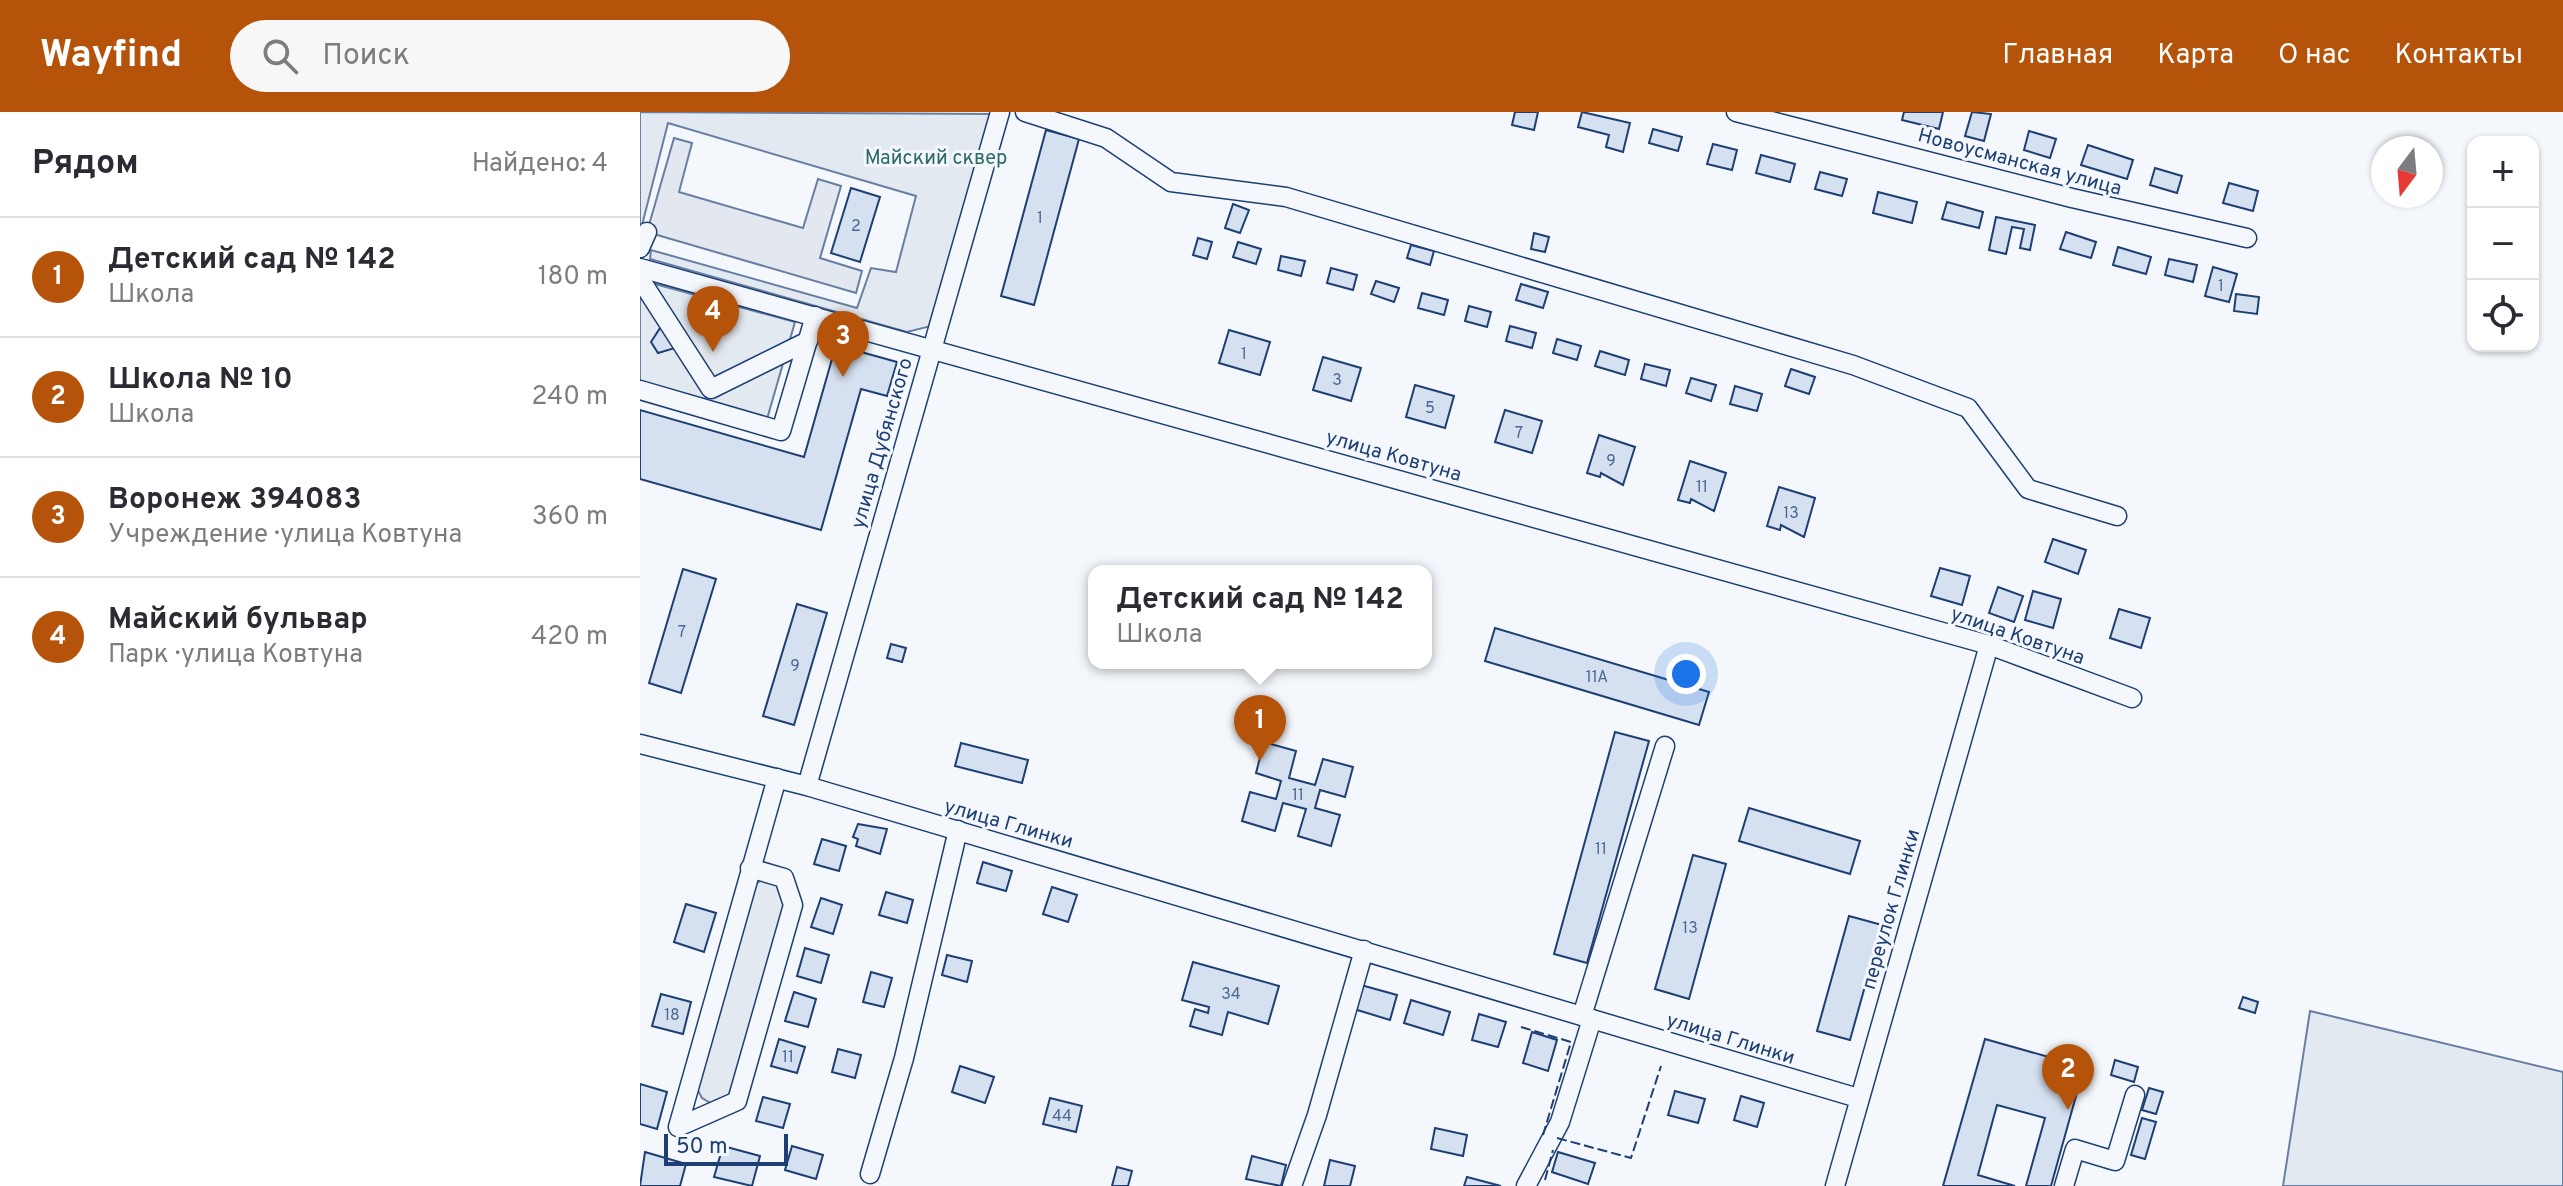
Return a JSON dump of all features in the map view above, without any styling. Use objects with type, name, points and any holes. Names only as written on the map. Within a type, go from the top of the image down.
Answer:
[{"type":"street","name":"улица Дубянского","points":[[807,786],[1000,112]]},
{"type":"street","points":[[1025,112],[1106,138],[1171,182],[1286,197],[1853,365],[1968,408],[2028,489],[2117,516]]},
{"type":"street","name":"Новоусманская улица","points":[[1736,112],[2072,198],[2247,238]]},
{"type":"street","name":"улица Ковтуна","points":[[640,268],[1989,645],[2132,698]]},
{"type":"street","points":[[640,279],[711,389]]},
{"type":"street","points":[[640,390],[781,431],[815,316]]},
{"type":"street","points":[[704,408],[711,389],[808,341]]},
{"type":"street","name":"переулок Глинки","points":[[1835,1186],[1989,645]]},
{"type":"street","name":"улица Глинки","points":[[640,744],[807,786],[1858,1098]]},
{"type":"street","points":[[1526,1186],[1560,1122],[1665,746]]},
{"type":"street","points":[[750,868],[784,878],[793,905],[737,1101],[678,1127],[750,868],[777,778]]},
{"type":"street","points":[[870,1174],[904,1058],[958,830]]},
{"type":"street","points":[[1292,1186],[1317,1115],[1364,950]]},
{"type":"street","points":[[2064,1186],[2075,1149],[2115,1161],[2135,1095]]},
{"type":"green space","name":"Майский сквер","points":[[640,112],[993,114],[931,326],[907,332],[650,259],[651,250],[857,308],[871,268],[896,272],[916,196],[668,123],[640,233]]},
{"type":"green space","points":[[640,280],[795,322],[767,419],[640,381]]},
{"type":"green space","points":[[774,879],[787,901],[735,1092],[714,1105],[702,1098],[695,1085],[750,889],[761,880]]},
{"type":"green space","points":[[2310,1011],[2563,1072],[2563,1186],[2283,1186]]},
{"type":"shaded area","points":[[674,138],[692,143],[679,192],[803,228],[818,179],[841,186],[820,258],[862,271],[856,293],[647,232]]},
{"type":"building","points":[[1515,112],[1538,112],[1534,130],[1512,125]]},
{"type":"building","points":[[1582,112],[1630,123],[1623,152],[1606,147],[1609,135],[1578,127]]},
{"type":"building","points":[[1904,112],[1943,112],[1939,129],[1902,120]]},
{"type":"building","points":[[1972,112],[1991,114],[1984,141],[1965,136]]},
{"type":"building","points":[[1653,129],[1682,137],[1678,151],[1649,143]]},
{"type":"building","points":[[1046,130],[1079,139],[1034,305],[1001,296]]},
{"type":"building","points":[[2029,131],[2056,139],[2050,158],[2024,150]]},
{"type":"building","points":[[1713,144],[1737,150],[1732,170],[1707,164]]},
{"type":"building","points":[[2088,145],[2133,160],[2127,179],[2081,165]]},
{"type":"building","points":[[1761,155],[1795,164],[1790,182],[1756,173]]},
{"type":"building","points":[[2155,168],[2182,176],[2177,193],[2150,185]]},
{"type":"building","points":[[1820,172],[1847,179],[1842,196],[1815,189]]},
{"type":"building","points":[[2229,183],[2258,191],[2253,211],[2223,203]]},
{"type":"building","points":[[851,188],[880,197],[860,262],[831,253]]},
{"type":"building","points":[[1878,192],[1917,202],[1912,223],[1873,213]]},
{"type":"building","points":[[1947,202],[1983,212],[1979,228],[1942,219]]},
{"type":"building","points":[[1233,204],[1249,210],[1240,233],[1225,228]]},
{"type":"building","points":[[1996,217],[2035,225],[2030,250],[2020,248],[2024,229],[2012,227],[2006,254],[1989,250]]},
{"type":"building","points":[[2066,232],[2096,242],[2091,258],[2060,249]]},
{"type":"building","points":[[1534,233],[1549,237],[1545,252],[1531,249]]},
{"type":"building","points":[[1198,238],[1212,242],[1207,259],[1193,255]]},
{"type":"building","points":[[1238,242],[1261,249],[1256,264],[1233,257]]},
{"type":"building","points":[[1411,245],[1434,251],[1430,265],[1407,258]]},
{"type":"building","points":[[2118,247],[2151,257],[2146,274],[2113,265]]},
{"type":"building","points":[[1281,256],[1305,261],[1301,276],[1278,270]]},
{"type":"building","points":[[2169,259],[2197,265],[2193,282],[2165,275]]},
{"type":"building","points":[[2213,267],[2237,274],[2229,302],[2205,296]]},
{"type":"building","points":[[1331,268],[1357,275],[1353,290],[1327,283]]},
{"type":"building","points":[[1376,281],[1399,288],[1394,302],[1371,294]]},
{"type":"building","points":[[1521,284],[1548,292],[1543,308],[1516,300]]},
{"type":"building","points":[[1422,293],[1448,300],[1444,315],[1418,308]]},
{"type":"building","points":[[2236,294],[2259,297],[2257,314],[2234,311]]},
{"type":"building","points":[[1469,306],[1491,312],[1487,327],[1465,321]]},
{"type":"building","points":[[662,325],[675,348],[658,353],[651,342]]},
{"type":"building","points":[[1510,326],[1536,333],[1532,348],[1506,341]]},
{"type":"building","points":[[1229,330],[1270,342],[1260,375],[1219,363]]},
{"type":"building","points":[[1557,339],[1581,346],[1577,360],[1553,353]]},
{"type":"building","points":[[836,345],[897,362],[887,396],[861,389],[821,530],[640,479],[640,410],[804,457]]},
{"type":"building","points":[[1600,351],[1629,360],[1625,375],[1595,366]]},
{"type":"building","points":[[1323,357],[1361,368],[1351,401],[1313,390]]},
{"type":"building","points":[[1645,364],[1670,370],[1666,386],[1641,379]]},
{"type":"building","points":[[1791,369],[1815,377],[1809,394],[1785,386]]},
{"type":"building","points":[[1691,378],[1716,385],[1711,401],[1686,393]]},
{"type":"building","points":[[1415,385],[1454,396],[1445,428],[1406,417]]},
{"type":"building","points":[[1735,386],[1762,394],[1757,411],[1730,404]]},
{"type":"building","points":[[1505,410],[1542,421],[1532,453],[1495,442]]},
{"type":"building","points":[[1599,435],[1635,447],[1623,485],[1601,473],[1600,477],[1587,473]]},
{"type":"building","points":[[1690,461],[1726,473],[1714,511],[1691,499],[1690,503],[1678,500]]},
{"type":"building","points":[[1779,487],[1815,498],[1804,537],[1781,525],[1780,530],[1767,526]]},
{"type":"building","points":[[2053,539],[2086,550],[2078,574],[2045,562]]},
{"type":"building","points":[[1940,568],[1970,576],[1962,605],[1931,596]]},
{"type":"building","points":[[683,569],[716,579],[681,693],[649,683]]},
{"type":"building","points":[[1998,587],[2023,596],[2014,622],[1989,613]]},
{"type":"building","points":[[2033,591],[2061,599],[2053,628],[2025,620]]},
{"type":"building","points":[[797,604],[827,613],[794,725],[763,716]]},
{"type":"building","points":[[2119,609],[2150,618],[2141,648],[2110,638]]},
{"type":"building","points":[[1495,628],[1709,692],[1699,725],[1485,661]]},
{"type":"building","points":[[891,644],[906,648],[902,662],[887,658]]},
{"type":"building","points":[[1615,732],[1649,741],[1587,963],[1554,954]]},
{"type":"building","points":[[1264,742],[1296,751],[1289,778],[1315,785],[1323,759],[1353,767],[1345,797],[1320,790],[1315,808],[1340,815],[1331,846],[1298,836],[1306,809],[1283,803],[1275,831],[1242,821],[1250,792],[1276,799],[1281,781],[1256,773]]},
{"type":"building","points":[[961,743],[1028,760],[1022,783],[955,766]]},
{"type":"building","points":[[1749,808],[1860,841],[1850,874],[1739,841]]},
{"type":"building","points":[[858,824],[887,829],[880,854],[856,846],[858,839],[853,837]]},
{"type":"building","points":[[822,839],[846,846],[839,871],[814,864]]},
{"type":"building","points":[[1693,855],[1726,864],[1689,999],[1655,989]]},
{"type":"building","points":[[983,862],[1012,871],[1006,891],[977,883]]},
{"type":"building","points":[[1052,887],[1077,895],[1068,922],[1043,914]]},
{"type":"building","points":[[886,892],[913,900],[907,923],[879,915]]},
{"type":"building","points":[[821,898],[842,905],[833,934],[811,927]]},
{"type":"building","points":[[686,904],[716,913],[704,952],[674,942]]},
{"type":"building","points":[[1849,916],[1882,925],[1850,1040],[1817,1031]]},
{"type":"building","points":[[805,948],[829,955],[821,983],[797,976]]},
{"type":"building","points":[[947,955],[972,961],[967,982],[942,975]]},
{"type":"building","points":[[1193,962],[1279,986],[1268,1024],[1228,1012],[1222,1035],[1190,1026],[1195,1009],[1208,1013],[1209,1007],[1182,1000]]},
{"type":"building","points":[[871,972],[892,978],[884,1007],[863,1002]]},
{"type":"building","points":[[1361,985],[1397,995],[1390,1020],[1354,1009]]},
{"type":"building","points":[[794,992],[816,999],[808,1027],[785,1021]]},
{"type":"building","points":[[661,994],[691,1002],[683,1034],[652,1026]]},
{"type":"building","points":[[2243,997],[2258,1002],[2255,1013],[2239,1008]]},
{"type":"building","points":[[1411,1000],[1450,1012],[1443,1035],[1404,1023]]},
{"type":"building","points":[[1479,1014],[1506,1022],[1498,1047],[1472,1040]]},
{"type":"building","points":[[1532,1032],[1557,1040],[1548,1071],[1523,1063]]},
{"type":"building","points":[[779,1039],[805,1047],[797,1073],[771,1066]]},
{"type":"building","points":[[1985,1039],[2084,1067],[2051,1186],[2026,1186],[2045,1118],[1997,1105],[1978,1175],[2015,1186],[1943,1186]]},
{"type":"building","points":[[838,1049],[861,1055],[855,1078],[832,1072]]},
{"type":"building","points":[[2115,1060],[2138,1067],[2134,1082],[2111,1075]]},
{"type":"building","points":[[960,1066],[994,1077],[985,1103],[952,1092]]},
{"type":"building","points":[[640,1084],[667,1092],[657,1129],[640,1124]]},
{"type":"building","points":[[2149,1088],[2163,1092],[2156,1114],[2142,1110]]},
{"type":"building","points":[[1675,1091],[1705,1099],[1698,1123],[1668,1115]]},
{"type":"building","points":[[1741,1096],[1764,1103],[1757,1127],[1734,1120]]},
{"type":"building","points":[[763,1097],[790,1104],[783,1128],[756,1121]]},
{"type":"building","points":[[1050,1098],[1082,1106],[1076,1132],[1043,1124]]},
{"type":"building","points":[[2142,1118],[2156,1122],[2145,1159],[2131,1155]]},
{"type":"building","points":[[1435,1128],[1467,1135],[1463,1156],[1431,1149]]},
{"type":"building","points":[[723,1146],[760,1156],[752,1186],[714,1177]]},
{"type":"building","points":[[792,1146],[823,1155],[816,1179],[785,1170]]},
{"type":"building","points":[[645,1152],[686,1164],[680,1186],[640,1186]]},
{"type":"building","points":[[1558,1152],[1595,1163],[1588,1184],[1552,1172]]},
{"type":"building","points":[[1252,1156],[1286,1165],[1281,1186],[1246,1179]]},
{"type":"building","points":[[1330,1160],[1355,1166],[1350,1186],[1324,1186]]},
{"type":"building","points":[[1117,1167],[1132,1171],[1128,1186],[1112,1186]]},
{"type":"building","points":[[1467,1177],[1501,1186],[1464,1186]]},
{"type":"fence","points":[[1521,1027],[1571,1042],[1543,1135]]},
{"type":"fence","points":[[1557,1138],[1631,1158],[1661,1066]]},
{"type":"fence","points":[[1545,1180],[1553,1150]]},
{"type":"place","name":"Майский бульвар","points":[[713,352]]},
{"type":"place","name":"Воронеж 394083","points":[[843,377]]},
{"type":"place","name":"Детский сад № 142","points":[[1260,761]]},
{"type":"place","name":"Школа № 10","points":[[2068,1110]]}]
